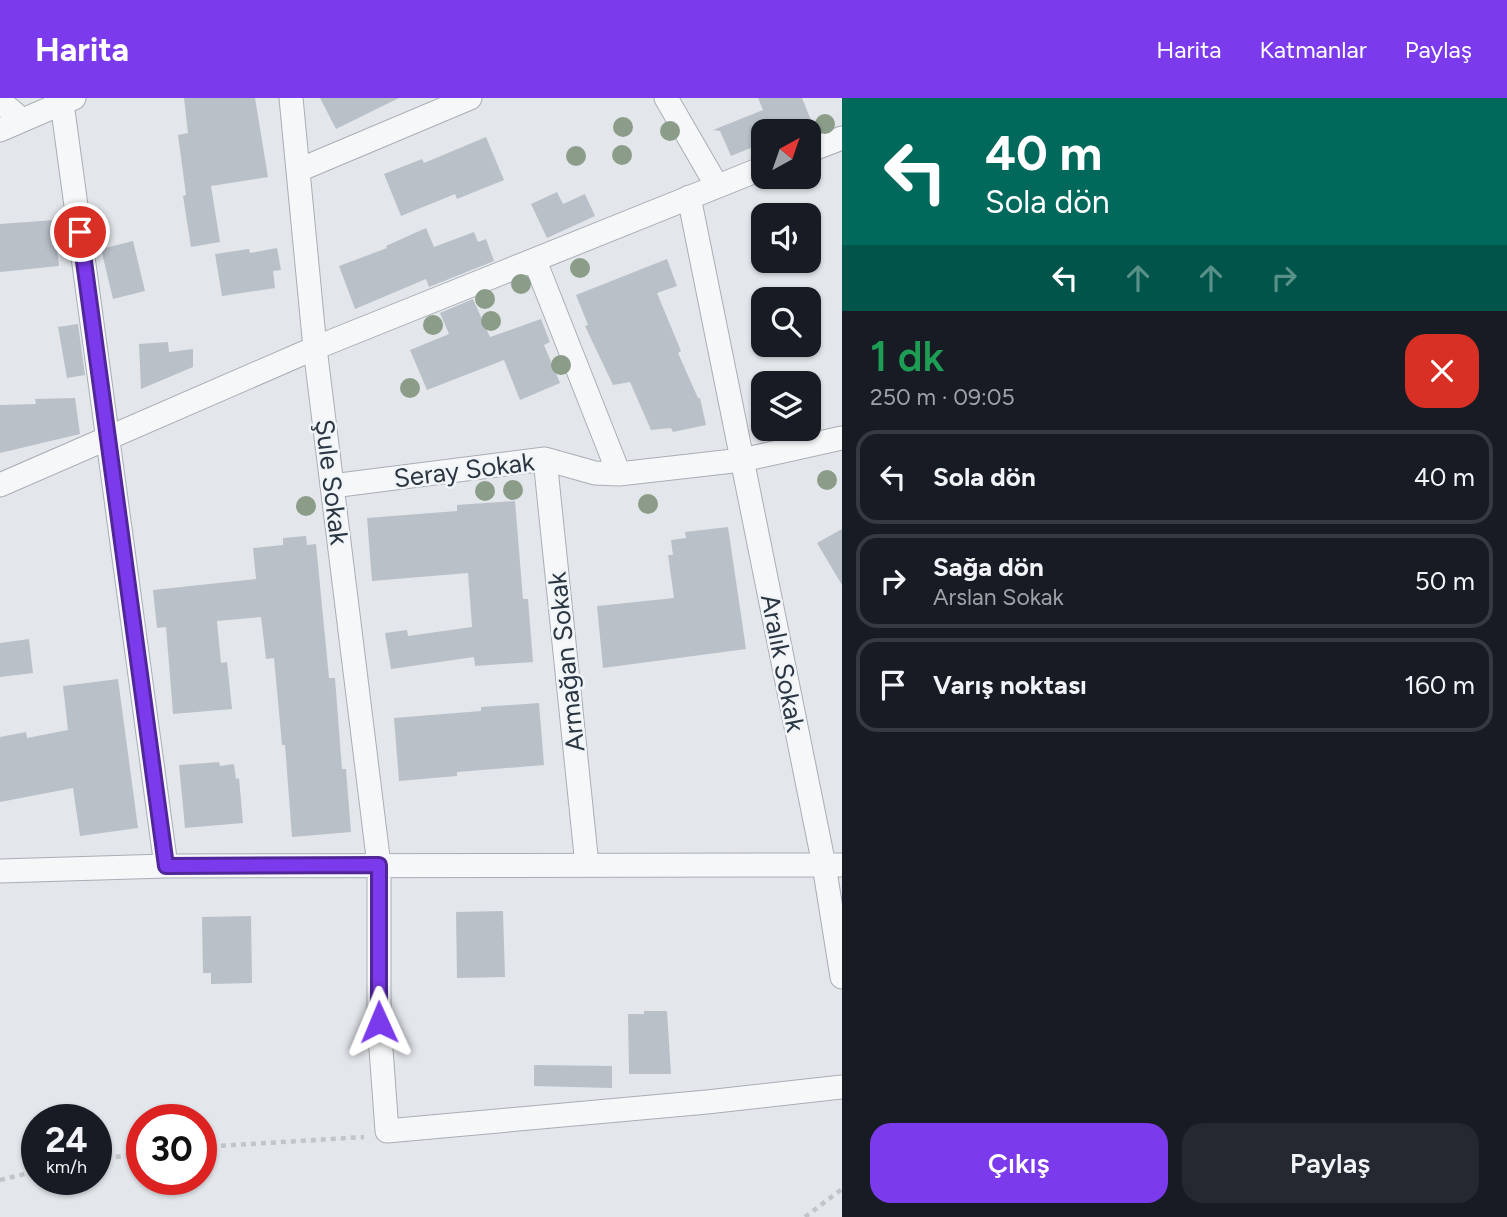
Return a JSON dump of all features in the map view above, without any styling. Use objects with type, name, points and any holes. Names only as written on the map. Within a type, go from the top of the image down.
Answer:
[{"type":"street","name":"Şule Sokak","points":[[291,98],[315,348],[379,865],[379,1022],[387,1131]]},
{"type":"street","points":[[299,170],[470,98]]},
{"type":"street","points":[[666,98],[717,186]]},
{"type":"street","points":[[0,101],[22,120]]},
{"type":"street","points":[[0,130],[68,101],[166,866]]},
{"type":"street","points":[[821,146],[842,138]]},
{"type":"street","points":[[0,485],[315,348],[751,173]]},
{"type":"street","name":"Aralık Sokak","points":[[689,197],[742,460],[833,865],[842,976]]},
{"type":"street","points":[[535,261],[619,474]]},
{"type":"street","name":"Seray Sokak","points":[[332,486],[545,459],[595,473],[619,474],[742,460],[842,438]]},
{"type":"street","name":"Armağan Sokak","points":[[545,459],[587,865]]},
{"type":"street","points":[[0,871],[166,866],[833,865]]},
{"type":"street","points":[[387,1131],[842,1087]]},
{"type":"path","points":[[217,1146],[359,1138],[387,1131]]},
{"type":"path","points":[[0,1180],[21,1175]]},
{"type":"path","points":[[805,1217],[842,1189]]},
{"type":"building","points":[[184,98],[255,98],[268,177],[211,186],[220,242],[191,247],[178,135],[188,133]]},
{"type":"building","points":[[320,98],[399,98],[336,129]]},
{"type":"building","points":[[758,98],[802,98],[811,119],[751,119],[751,148],[731,156],[720,131],[713,130],[763,110]]},
{"type":"building","points":[[486,137],[504,180],[457,199],[455,194],[401,216],[384,174],[422,159],[424,163]]},
{"type":"building","points":[[557,192],[563,204],[585,194],[595,216],[547,238],[531,204]]},
{"type":"building","points":[[54,220],[59,266],[0,272],[0,224]]},
{"type":"building","points":[[426,228],[434,247],[474,232],[478,242],[486,239],[494,261],[429,287],[426,279],[355,309],[339,266],[387,248],[386,246]]},
{"type":"building","points":[[133,241],[145,291],[113,299],[101,249]]},
{"type":"building","points":[[277,248],[281,270],[273,271],[275,288],[222,296],[215,254],[249,249],[250,253]]},
{"type":"building","points":[[667,259],[677,286],[657,293],[681,351],[678,353],[700,398],[706,425],[673,432],[671,428],[651,430],[630,382],[613,385],[585,326],[588,325],[576,295]]},
{"type":"building","points":[[473,299],[490,337],[541,319],[550,342],[544,345],[560,383],[520,400],[504,360],[427,390],[410,350],[449,334],[440,313]]},
{"type":"building","points":[[78,324],[85,375],[67,378],[58,327]]},
{"type":"building","points":[[168,342],[169,352],[193,349],[193,367],[141,389],[139,344]]},
{"type":"building","points":[[75,398],[80,434],[0,453],[0,405],[36,404],[35,399]]},
{"type":"building","points":[[515,501],[523,599],[528,599],[533,662],[475,666],[474,657],[391,669],[385,633],[407,630],[408,636],[472,627],[468,573],[372,581],[367,518],[457,511],[457,505]]},
{"type":"building","points":[[728,527],[746,649],[603,668],[597,606],[674,598],[668,555],[673,555],[671,540],[686,538],[685,532]]},
{"type":"building","points":[[842,529],[842,585],[817,543]]},
{"type":"building","points":[[306,536],[307,545],[316,544],[329,678],[335,678],[342,769],[346,769],[351,832],[292,837],[285,745],[282,745],[274,658],[266,659],[261,617],[217,621],[221,663],[227,662],[232,709],[173,714],[166,627],[157,628],[153,590],[256,579],[253,548],[283,545],[283,538]]},
{"type":"building","points":[[29,639],[33,673],[0,677],[0,643]]},
{"type":"building","points":[[118,679],[138,828],[80,836],[73,788],[0,802],[0,737],[26,732],[27,738],[68,730],[63,686]]},
{"type":"building","points":[[539,703],[544,765],[457,772],[457,776],[399,781],[394,718]]},
{"type":"building","points":[[219,762],[220,766],[234,764],[236,779],[239,778],[243,823],[185,828],[179,765]]},
{"type":"building","points":[[503,911],[505,977],[457,978],[456,912]]},
{"type":"building","points":[[251,916],[252,983],[211,984],[211,973],[203,973],[202,917]]},
{"type":"building","points":[[644,1011],[667,1011],[671,1074],[629,1074],[628,1014],[644,1014]]},
{"type":"building","points":[[534,1065],[612,1066],[612,1088],[534,1086]]},
{"type":"route","points":[[80,232],[166,866],[379,865],[379,1022]]}]
